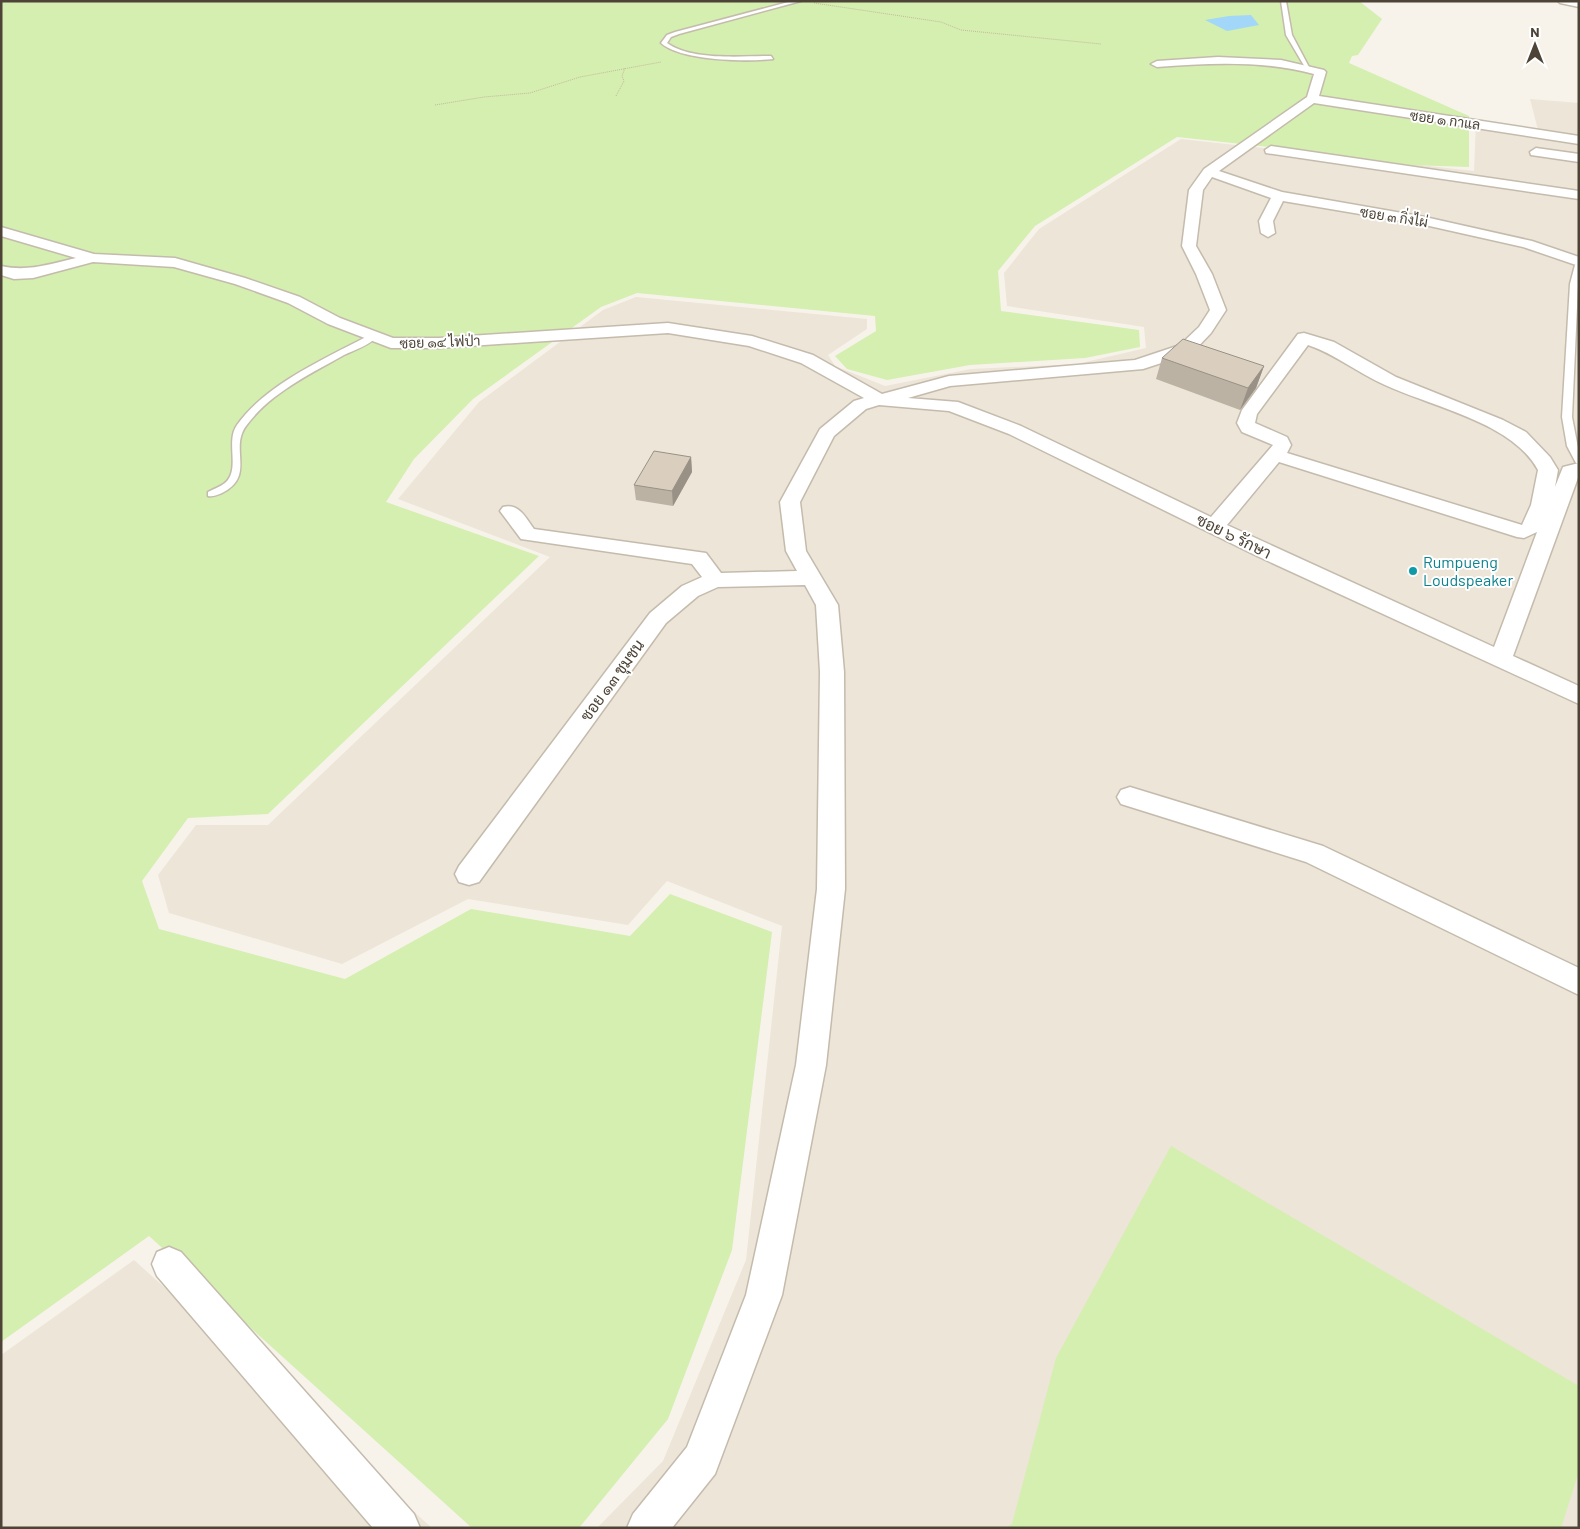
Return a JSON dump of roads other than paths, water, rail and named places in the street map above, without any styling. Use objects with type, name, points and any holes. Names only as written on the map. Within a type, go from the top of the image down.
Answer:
[{"type":"street","points":[[1563,1],[1579,4]]},
{"type":"street","points":[[648,1528],[701,1460],[764,1296],[811,1066],[830,889],[832,672],[827,605],[796,551],[790,502],[828,433],[860,405],[882,401],[949,381],[1137,365],[1186,349],[1205,330],[1218,310],[1204,274],[1189,246],[1196,190],[1209,172],[1312,99],[1320,72],[1308,68],[1207,60],[1157,64]]},
{"type":"street","name":"ซอย ๑ กาแล","points":[[1312,99],[1579,140]]},
{"type":"street","points":[[1271,150],[1579,195]]},
{"type":"street","points":[[1536,152],[1579,158]]},
{"type":"street","name":"ซอย ๓ กิ่งไผ่","points":[[1209,172],[1279,196],[1434,223],[1528,244],[1579,264]]},
{"type":"street","points":[[1268,233],[1266,221],[1279,196]]},
{"type":"street","points":[[1,230],[93,258]]},
{"type":"street","name":"ซอย ๑๔ ไฟป่า","points":[[1,270],[14,274],[33,273],[93,258],[158,260],[221,276],[294,300],[334,321],[391,343],[439,343],[668,328],[752,341],[808,359],[882,401]]},
{"type":"street","points":[[1214,527],[1282,445],[1280,441],[1248,428],[1246,423],[1248,414],[1303,339],[1306,338],[1328,346],[1390,381],[1498,424],[1518,436],[1543,461],[1548,470],[1543,498],[1532,527],[1530,531],[1524,532],[1508,529],[1275,455]]},
{"type":"street","name":"ซอย ๖ รักษา","points":[[882,401],[952,406],[1015,430],[1214,527],[1579,696]]},
{"type":"street","points":[[1501,659],[1570,471],[1579,469]]},
{"type":"street","points":[[510,511],[528,534],[699,558],[715,580]]},
{"type":"street","name":"ซอย ๑๓ ชุมชน","points":[[469,874],[658,618],[690,591],[715,580],[810,578]]},
{"type":"street","points":[[1130,798],[1314,854],[1579,982]]},
{"type":"street","points":[[169,1264],[400,1528]]},
{"type":"lane","points":[[771,58],[685,54],[667,47],[664,43],[665,39],[704,25],[759,13],[799,1]]},
{"type":"lane","points":[[1283,1],[1289,35],[1308,68]]},
{"type":"lane","points":[[1579,264],[1574,284],[1567,418],[1569,440],[1574,456],[1579,461]]},
{"type":"lane","points":[[211,494],[228,485],[235,476],[237,458],[235,441],[239,428],[256,408],[314,368],[373,336]]},
{"type":"water","points":[[1251,15],[1259,25],[1227,31],[1205,20],[1229,16]]},
{"type":"place","name":"Rumpueng Loudspeaker","points":[[1413,571]]}]
